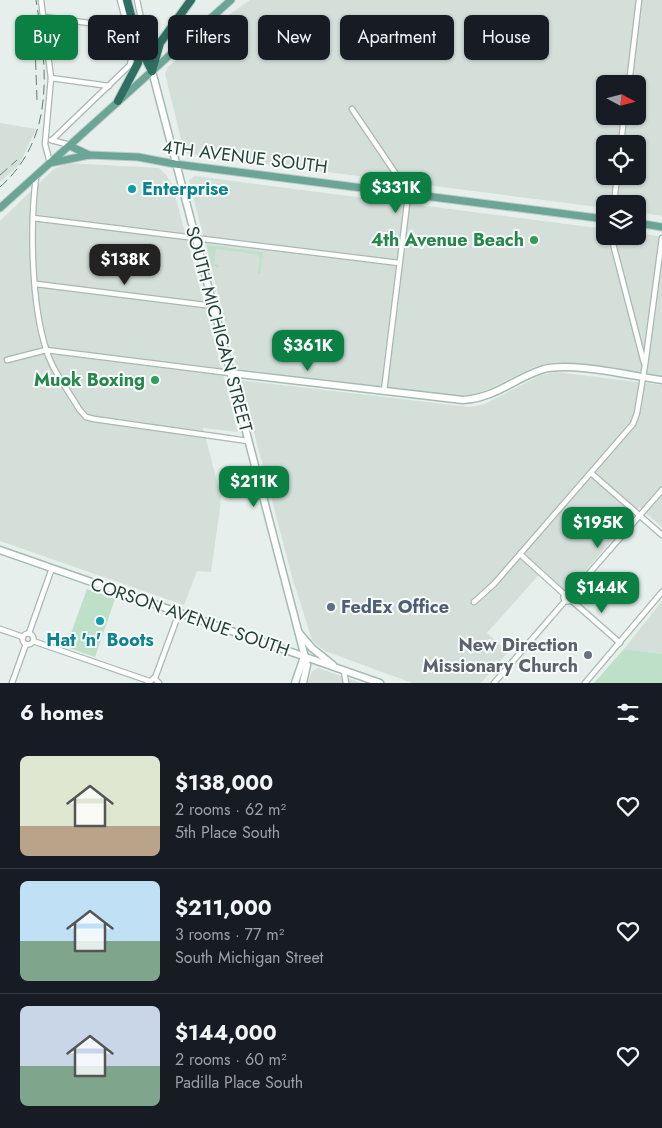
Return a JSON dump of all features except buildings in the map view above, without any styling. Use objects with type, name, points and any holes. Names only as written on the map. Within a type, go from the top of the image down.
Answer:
[{"type":"highway","points":[[127,0],[131,15]]},
{"type":"highway","points":[[152,71],[160,43],[191,0]]},
{"type":"highway","points":[[118,101],[138,60]]},
{"type":"highway","points":[[146,60],[152,71]]},
{"type":"main road","points":[[0,208],[230,0]]},
{"type":"main road","name":"4TH AVENUE SOUTH","points":[[70,146],[89,155]]},
{"type":"main road","name":"4TH AVENUE SOUTH","points":[[50,163],[89,155],[138,157],[175,164],[596,218]]},
{"type":"main road","points":[[646,225],[662,226]]},
{"type":"street","points":[[41,0],[44,15]]},
{"type":"street","points":[[120,0],[124,15]]},
{"type":"street","name":"SOUTH MICHIGAN STREET","points":[[137,0],[175,164],[307,665],[303,683]]},
{"type":"street","points":[[629,75],[639,0]]},
{"type":"street","points":[[49,60],[51,78],[45,149],[50,163]]},
{"type":"street","points":[[52,140],[126,70],[132,60]]},
{"type":"street","points":[[51,78],[109,86]]},
{"type":"street","points":[[352,108],[395,173],[404,192],[406,204],[384,391]]},
{"type":"street","name":"4TH AVENUE SOUTH","points":[[45,137],[70,146]]},
{"type":"street","points":[[36,175],[33,218],[36,284],[46,350],[79,409],[86,417],[116,423],[248,441]]},
{"type":"street","points":[[33,218],[399,264]]},
{"type":"street","points":[[474,602],[494,584],[633,424],[637,414],[643,378],[662,238]]},
{"type":"street","points":[[612,245],[645,365]]},
{"type":"street","points":[[36,284],[213,306]]},
{"type":"street","points":[[7,360],[46,350],[454,400],[474,400],[496,393],[533,373],[559,367],[662,380]]},
{"type":"street","points":[[591,473],[662,535]]},
{"type":"street","points":[[620,643],[571,600],[571,594],[662,490]]},
{"type":"street","name":"CORSON AVENUE SOUTH","points":[[0,550],[380,683]]},
{"type":"street","points":[[520,554],[564,594],[565,601]]},
{"type":"street","points":[[0,629],[23,637],[29,634],[52,568]]},
{"type":"street","points":[[585,683],[662,592]]},
{"type":"street","points":[[564,594],[571,594]]},
{"type":"street","points":[[494,683],[565,601],[571,600]]},
{"type":"street","points":[[29,634],[33,641],[149,682],[157,681],[179,613]]},
{"type":"street","points":[[298,632],[312,648],[341,670],[346,683]]},
{"type":"street","points":[[12,683],[26,644],[23,637]]},
{"type":"street","points":[[26,644],[33,641]]},
{"type":"street","points":[[294,683],[304,657]]},
{"type":"shaded area","points":[[250,0],[662,0],[662,216],[646,213],[646,195],[596,195],[596,207],[188,154],[184,151],[165,74],[167,68],[176,60],[248,60],[248,15],[229,15]]},
{"type":"shaded area","points":[[0,123],[36,129],[19,165],[0,182]]},
{"type":"shaded area","points":[[68,163],[159,168],[166,175],[172,184],[224,378],[238,432],[203,428],[221,497],[220,508],[211,572],[197,571],[184,605],[0,541],[0,221],[54,169]]},
{"type":"shaded area","points":[[195,176],[596,228],[596,245],[646,245],[646,234],[662,237],[662,376],[555,362],[534,367],[478,394],[462,396],[237,369],[189,180]]},
{"type":"shaded area","points":[[556,372],[662,385],[662,527],[639,507],[569,591],[564,591],[543,570],[487,633],[508,652],[481,683],[412,683],[325,651],[317,645],[312,640],[293,580],[240,380],[470,407],[485,404],[541,375]]},
{"type":"shaded area","points":[[662,601],[662,654],[624,649]]},
{"type":"shaded area","points":[[318,668],[361,683],[308,683],[312,671]]},
{"type":"green space","points":[[207,245],[263,252],[260,274],[258,274],[260,258],[257,254],[216,249],[214,264],[219,265],[218,268],[212,266]]},
{"type":"green space","points":[[87,589],[115,599],[95,657],[66,647]]},
{"type":"green space","points":[[624,649],[662,654],[662,683],[594,683]]},
{"type":"railway","points":[[0,187],[18,167],[31,146],[39,124],[44,76],[43,51],[36,0]]},
{"type":"railway","points":[[36,60],[37,100]]},
{"type":"railway","points":[[0,175],[17,160]]},
{"type":"place","name":"Enterprise","points":[[132,189]]},
{"type":"place","name":"4th Avenue Beach","points":[[534,240]]},
{"type":"place","name":"Muok Boxing","points":[[155,380]]},
{"type":"place","name":"FedEx Office","points":[[331,607]]},
{"type":"place","name":"Hat 'n' Boots","points":[[100,621]]},
{"type":"place","name":"New Direction Missionary Church","points":[[588,655]]}]
